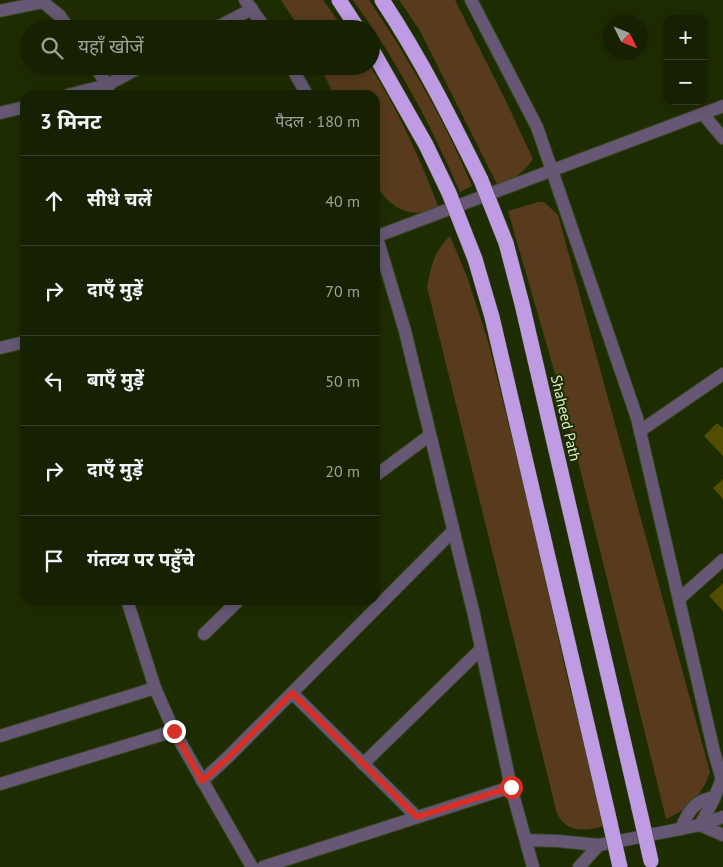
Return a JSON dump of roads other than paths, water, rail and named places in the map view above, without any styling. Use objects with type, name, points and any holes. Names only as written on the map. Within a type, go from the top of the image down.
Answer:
[{"type":"highway","points":[[339,0],[352,20]]},
{"type":"highway","name":"Shaheed Path","points":[[382,0],[403,31],[454,125],[481,180],[506,243],[522,304],[652,864]]},
{"type":"highway","points":[[380,64],[426,145],[449,193],[475,259],[492,317],[620,867]]},
{"type":"street","points":[[471,0],[537,127],[640,431],[679,599],[719,748],[722,781],[700,825]]},
{"type":"street","points":[[0,11],[43,2],[63,20]]},
{"type":"street","points":[[227,20],[249,4],[260,20]]},
{"type":"street","points":[[100,75],[108,90],[129,75]]},
{"type":"street","points":[[296,75],[304,90]]},
{"type":"street","points":[[380,234],[723,106]]},
{"type":"street","points":[[0,113],[20,108]]},
{"type":"street","points":[[703,114],[723,138]]},
{"type":"street","points":[[380,248],[405,331],[481,650],[511,787],[533,867]]},
{"type":"street","points":[[0,348],[20,343]]},
{"type":"street","points":[[640,431],[723,374]]},
{"type":"street","points":[[380,472],[430,434]]},
{"type":"street","points":[[380,604],[453,531]]},
{"type":"street","points":[[679,599],[723,560]]},
{"type":"street","points":[[129,605],[155,688],[174,731],[252,867]]},
{"type":"street","points":[[204,634],[235,605]]},
{"type":"street","points":[[202,781],[228,758],[379,605]]},
{"type":"street","points":[[363,764],[481,650]]},
{"type":"street","points":[[0,736],[155,688]]},
{"type":"street","points":[[292,693],[417,817]]},
{"type":"street","points":[[0,784],[174,731]]},
{"type":"street","points":[[263,867],[511,787]]},
{"type":"street","points":[[682,828],[693,806],[700,801],[715,797]]},
{"type":"street","points":[[526,840],[599,845],[700,825],[723,817]]},
{"type":"street","points":[[700,825],[723,835]]},
{"type":"street","points":[[579,867],[599,845]]}]
